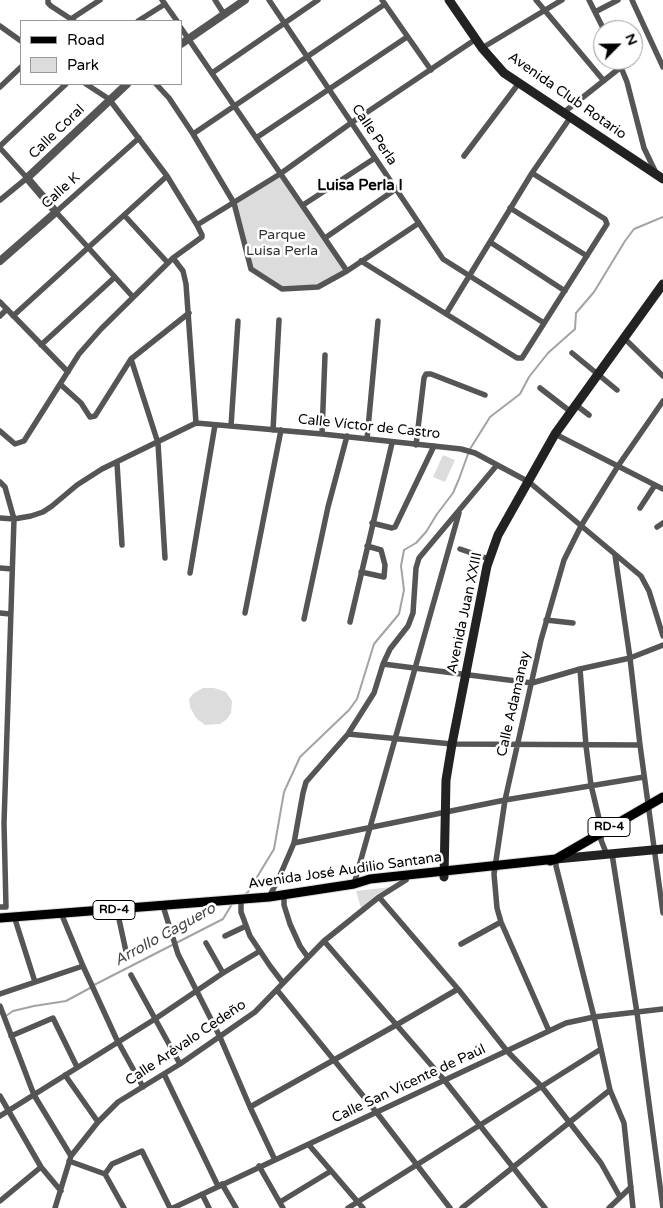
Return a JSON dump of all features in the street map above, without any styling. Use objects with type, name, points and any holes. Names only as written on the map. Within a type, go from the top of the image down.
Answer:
[{"type":"main road","name":"Avenida Club Rotario","points":[[449,0],[482,48],[504,73],[660,177]]},
{"type":"main road","name":"Avenida Juan XXIII","points":[[444,874],[446,780],[489,559],[498,535],[555,434],[663,284]]},
{"type":"main road","name":"RD-4","points":[[556,859],[663,797]]},
{"type":"main road","points":[[556,859],[659,850]]},
{"type":"main road","name":"Avenida José Audilio Santana","points":[[163,906],[269,897],[354,884],[370,879],[444,874],[556,859]]},
{"type":"main road","name":"RD-4","points":[[354,884],[406,880],[444,874]]},
{"type":"main road","name":"RD-4","points":[[0,918],[163,906]]},
{"type":"street","points":[[48,2],[73,20],[100,0]]},
{"type":"street","points":[[215,0],[224,14]]},
{"type":"street","points":[[182,43],[245,0]]},
{"type":"street","name":"Calle Perla","points":[[269,0],[443,259],[544,323]]},
{"type":"street","points":[[212,73],[318,0]]},
{"type":"street","points":[[536,0],[604,81]]},
{"type":"street","points":[[482,48],[562,0]]},
{"type":"street","points":[[589,0],[599,20]]},
{"type":"street","points":[[595,12],[618,0]]},
{"type":"street","points":[[632,0],[663,67]]},
{"type":"street","points":[[139,20],[164,2],[176,20]]},
{"type":"street","points":[[193,134],[383,2],[430,70]]},
{"type":"street","points":[[182,29],[347,272]]},
{"type":"street","points":[[2,30],[20,40]]},
{"type":"street","points":[[256,138],[407,36]]},
{"type":"street","points":[[197,225],[280,174],[351,123],[476,39]]},
{"type":"street","points":[[0,87],[20,68]]},
{"type":"street","points":[[446,314],[566,116],[617,70]]},
{"type":"street","points":[[622,70],[644,148],[660,177]]},
{"type":"street","points":[[464,156],[519,83]]},
{"type":"street","points":[[65,85],[0,147],[133,298]]},
{"type":"street","points":[[0,431],[15,444],[24,441],[79,354],[173,258],[202,237],[197,225],[167,176],[139,138],[109,99],[88,85]]},
{"type":"street","name":"Calle Coral","points":[[27,178],[126,85]]},
{"type":"street","points":[[157,85],[169,98],[193,134],[234,203],[251,269],[282,289],[318,287],[347,272],[419,223]]},
{"type":"street","name":"Calle K","points":[[0,261],[139,138]]},
{"type":"street","points":[[303,205],[375,158]]},
{"type":"street","points":[[361,262],[517,358],[523,356],[607,224],[605,219],[532,173]]},
{"type":"street","points":[[13,316],[167,176]]},
{"type":"street","points":[[0,200],[27,178]]},
{"type":"street","points":[[325,238],[396,189]]},
{"type":"street","points":[[510,208],[587,256]]},
{"type":"street","points":[[124,215],[168,263]]},
{"type":"street","points":[[490,242],[565,290]]},
{"type":"street","points":[[0,518],[14,519],[43,512],[77,485],[102,470],[196,423],[185,278],[173,258]]},
{"type":"street","points":[[41,345],[115,277]]},
{"type":"street","points":[[0,302],[68,372]]},
{"type":"street","points":[[0,316],[7,309]]},
{"type":"street","points":[[60,384],[81,403],[90,417],[92,417],[131,359],[188,313]]},
{"type":"street","points":[[273,430],[279,320]]},
{"type":"street","points":[[231,426],[238,321]]},
{"type":"street","points":[[367,439],[378,321]]},
{"type":"street","points":[[624,338],[663,376]]},
{"type":"street","points":[[572,353],[617,390]]},
{"type":"street","points":[[322,434],[325,355]]},
{"type":"street","points":[[131,359],[158,443],[165,558]]},
{"type":"street","points":[[416,445],[426,374],[431,374],[485,395]]},
{"type":"street","points":[[540,388],[589,415]]},
{"type":"street","name":"Calle Adamanay","points":[[549,1030],[501,922],[497,906],[495,868],[505,800],[546,620],[564,560],[581,526],[618,466],[663,402]]},
{"type":"street","name":"Calle Víctor de Castro","points":[[196,423],[347,436],[461,449],[475,453],[528,482],[641,576],[645,582],[663,636]]},
{"type":"street","points":[[190,573],[215,425]]},
{"type":"street","points":[[245,613],[281,430]]},
{"type":"street","points":[[555,434],[663,489]]},
{"type":"street","points":[[304,619],[328,507],[347,436]]},
{"type":"street","points":[[350,622],[392,442]]},
{"type":"street","points":[[372,524],[395,527],[434,446]]},
{"type":"street","points":[[117,463],[122,545]]},
{"type":"street","points":[[269,897],[294,844],[306,782],[348,734],[374,693],[390,649],[408,626],[413,613],[416,568],[419,558],[497,465]]},
{"type":"street","points":[[0,482],[5,487],[14,519],[2,823],[3,907]]},
{"type":"street","points":[[640,508],[655,485]]},
{"type":"street","points":[[354,884],[460,509]]},
{"type":"street","points":[[657,527],[663,523]]},
{"type":"street","points":[[361,572],[384,577],[385,563],[381,550],[367,546]]},
{"type":"street","points":[[460,549],[489,559]]},
{"type":"street","points":[[615,554],[644,776],[659,850],[663,913]]},
{"type":"street","points":[[0,568],[12,569]]},
{"type":"street","points":[[0,613],[10,614]]},
{"type":"street","points":[[546,620],[573,623]]},
{"type":"street","points":[[383,664],[532,682],[630,658],[663,645]]},
{"type":"street","points":[[0,665],[9,666]]},
{"type":"street","points":[[580,669],[591,785],[602,831],[601,840],[609,854],[637,1013],[663,1208]]},
{"type":"street","points":[[348,734],[452,744],[640,745]]},
{"type":"street","points":[[294,844],[505,800],[644,776]]},
{"type":"street","points":[[556,859],[556,866],[594,1017],[610,1090],[624,1123],[633,1208]]},
{"type":"street","name":"Calle Arévalo Cedeño","points":[[55,1208],[70,1158],[98,1122],[118,1102],[180,1064],[255,1012],[307,956],[324,941],[379,897],[406,880]]},
{"type":"street","points":[[284,895],[284,905],[290,924],[307,956]]},
{"type":"street","points":[[379,897],[458,989],[507,1051],[542,1087],[601,1163],[620,1197]]},
{"type":"street","points":[[240,900],[246,926],[260,951],[283,983]]},
{"type":"street","points":[[163,906],[176,947],[220,1037],[275,1160]]},
{"type":"street","points":[[117,910],[126,956]]},
{"type":"street","points":[[61,914],[118,1042],[142,1087]]},
{"type":"street","points":[[14,916],[35,982]]},
{"type":"street","points":[[461,944],[501,922]]},
{"type":"street","points":[[225,936],[246,926]]},
{"type":"street","points":[[324,941],[398,1024],[480,1125],[543,1206],[535,1208]]},
{"type":"street","points":[[206,943],[223,973]]},
{"type":"street","points":[[0,1116],[260,951]]},
{"type":"street","points":[[0,994],[83,966]]},
{"type":"street","points":[[131,975],[180,1064]]},
{"type":"street","points":[[250,1107],[458,989]]},
{"type":"street","points":[[277,990],[418,1164],[450,1208]]},
{"type":"street","points":[[0,1006],[34,1095],[70,1158],[105,1174],[124,1208]]},
{"type":"street","name":"Calle San Vicente de Paúl","points":[[172,1208],[566,1023],[594,1017],[663,1009]]},
{"type":"street","points":[[11,1036],[52,1018],[77,1067]]},
{"type":"street","points":[[348,1208],[601,1049]]},
{"type":"street","points":[[164,1074],[220,1185],[236,1208]]},
{"type":"street","points":[[65,1075],[98,1122]]},
{"type":"street","points":[[462,1208],[610,1090]]},
{"type":"street","points":[[0,1096],[41,1167],[61,1191]]},
{"type":"street","points":[[309,1145],[363,1208]]},
{"type":"street","points":[[105,1174],[112,1164],[142,1150],[172,1208]]},
{"type":"street","points":[[259,1166],[283,1208]]},
{"type":"street","points":[[0,1201],[41,1167]]},
{"type":"street","points":[[280,1202],[331,1171]]},
{"type":"street","points":[[609,1208],[631,1187]]},
{"type":"street","points":[[202,1194],[209,1208]]},
{"type":"green space","name":"Parque Luisa Perla","points":[[280,174],[347,271],[318,287],[282,289],[251,269],[234,203]]},
{"type":"green space","points":[[443,455],[455,460],[445,482],[433,477]]},
{"type":"green space","points":[[203,688],[214,688],[226,692],[232,701],[231,713],[220,724],[205,725],[196,718],[190,707],[189,699],[194,693]]},
{"type":"green space","points":[[391,887],[376,895],[361,908],[356,891]]},
{"type":"waterway","points":[[470,449],[490,417],[520,394],[529,377],[548,353],[575,329],[576,313],[594,292],[634,229],[663,217]]},
{"type":"waterway","points":[[244,895],[248,892],[274,849],[284,792],[300,757],[349,710],[357,699],[374,644],[399,614],[404,590],[401,566],[404,550],[416,543],[426,532],[453,493],[468,454]]},
{"type":"waterway","name":"Arrollo Caguero","points":[[94,985],[223,919],[232,904]]},
{"type":"waterway","name":"Arrollo Caguero","points":[[6,1016],[13,1011],[66,1001],[90,988]]},
{"type":"district","name":"Luisa Perla I","points":[[360,186]]}]
